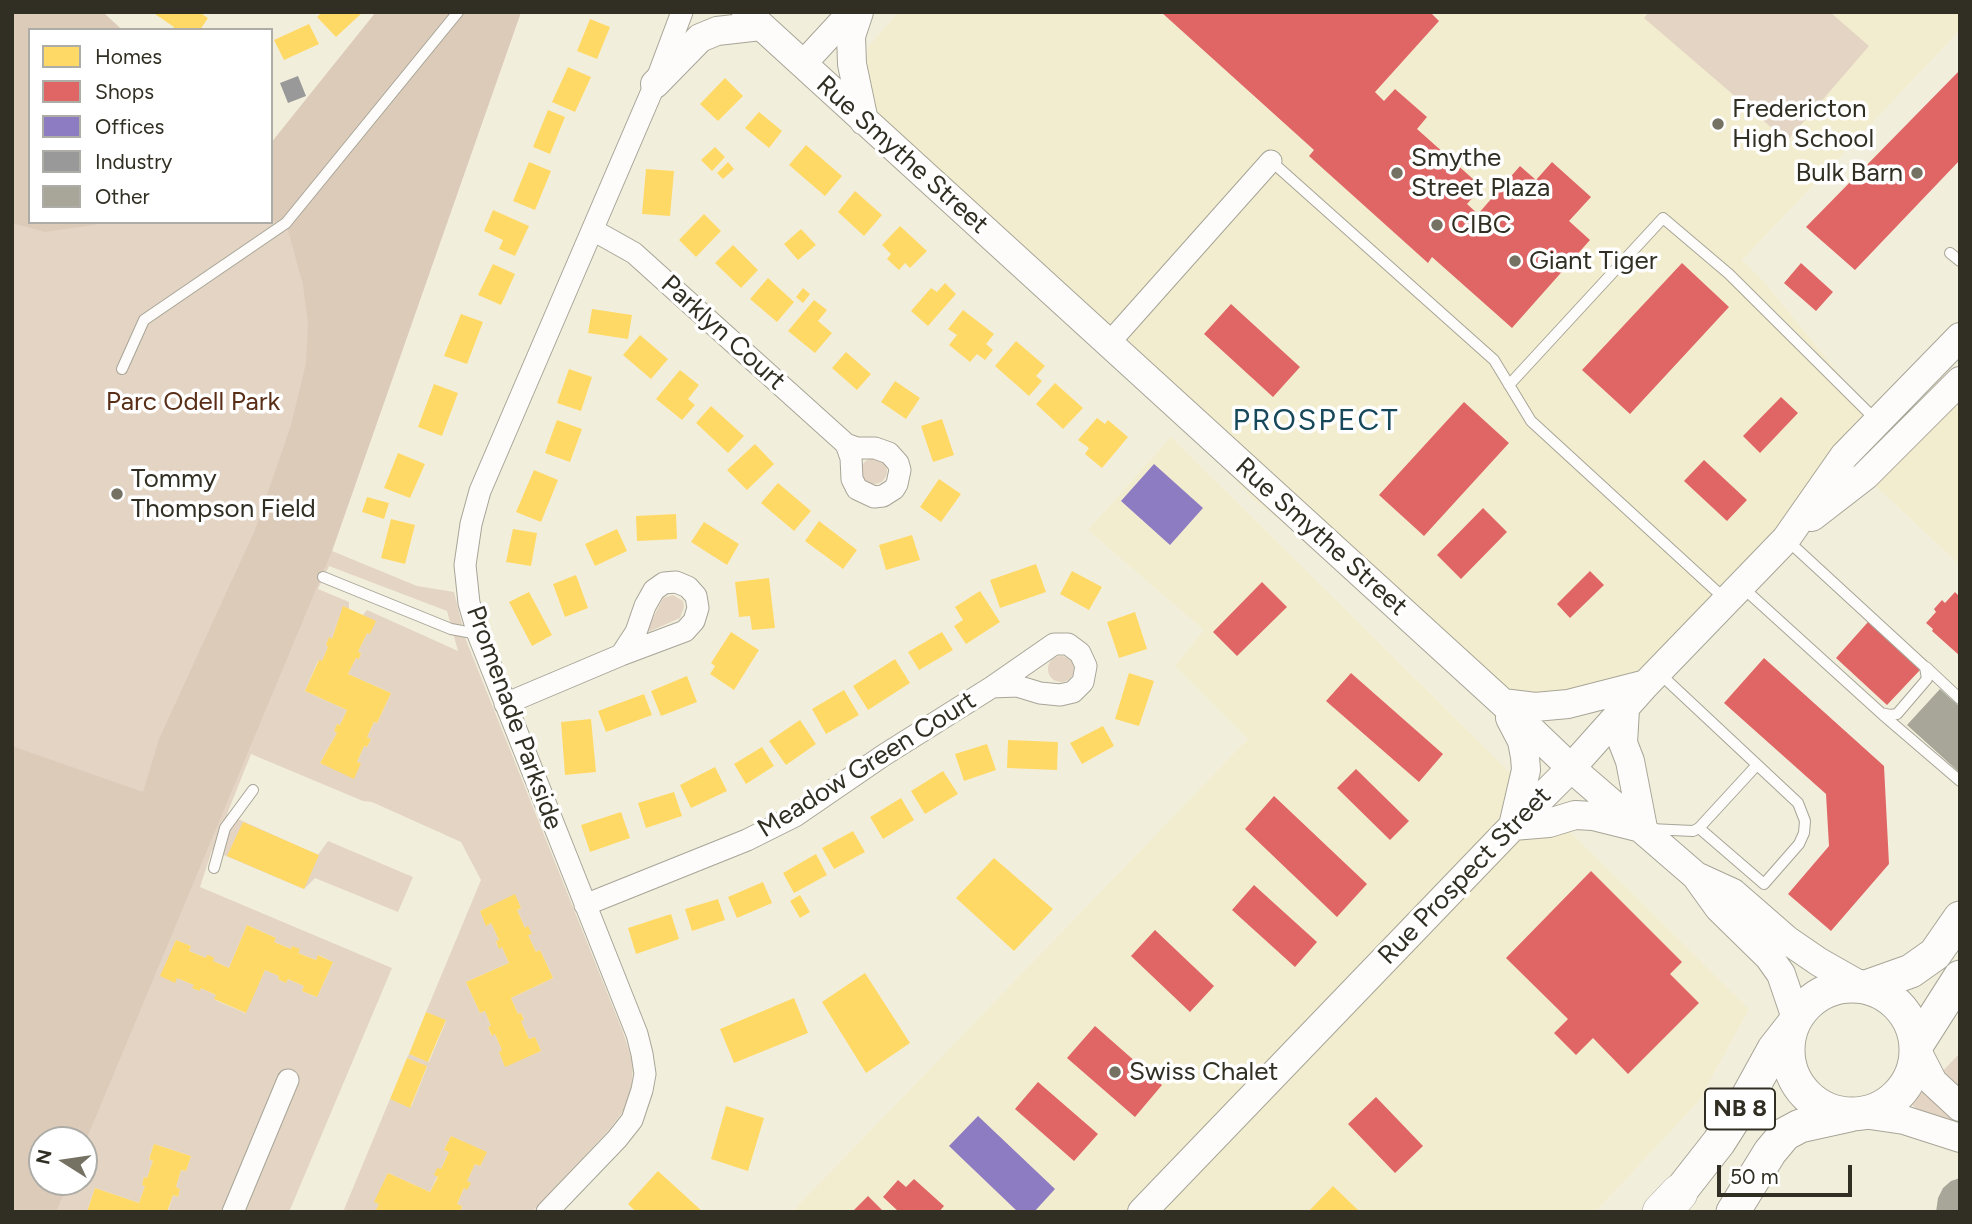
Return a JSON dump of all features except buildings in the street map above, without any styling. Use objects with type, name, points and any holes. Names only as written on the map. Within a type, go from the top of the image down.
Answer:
[{"type":"highway","points":[[1865,987],[1912,971],[1935,954],[1960,918]]},
{"type":"highway","points":[[1916,1048],[1960,977]]},
{"type":"highway","points":[[1846,986],[1865,987],[1885,995],[1901,1009],[1912,1026],[1916,1048],[1908,1083],[1896,1097],[1880,1108],[1858,1114],[1823,1107],[1806,1095],[1794,1078],[1789,1058],[1789,1038],[1796,1020],[1809,1002],[1826,991],[1846,986]]},
{"type":"highway","name":"NB 8","points":[[1670,1202],[1719,1142],[1774,1049],[1796,1020]]},
{"type":"highway","name":"NB 8","points":[[1733,1212],[1770,1152],[1785,1134],[1800,1126],[1858,1114]]},
{"type":"main road","points":[[859,12],[851,36],[852,64],[864,121]]},
{"type":"main road","points":[[654,84],[700,37],[757,17]]},
{"type":"main road","name":"Rue Smythe Street","points":[[757,17],[803,65],[1571,768],[1696,876],[1719,908],[1769,957],[1781,974],[1796,1020]]},
{"type":"main road","name":"Rue Prospect Street","points":[[1786,539],[1844,456],[1960,337]]},
{"type":"main road","name":"Rue Prospect Street","points":[[1142,1212],[1571,768],[1652,678],[1786,539],[1865,476],[1960,381]]},
{"type":"main road","points":[[1503,703],[1535,707],[1567,704],[1652,678]]},
{"type":"main road","points":[[1503,703],[1522,741],[1525,757],[1526,770],[1513,826],[1549,823],[1575,816],[1593,816],[1643,828],[1630,761],[1623,743],[1625,709]]},
{"type":"main road","name":"Rue Smythe Street","points":[[1696,876],[1733,893],[1787,940],[1819,962],[1865,987]]},
{"type":"main road","points":[[1916,1048],[1933,1082],[1960,1107]]},
{"type":"main road","points":[[1858,1114],[1904,1120],[1960,1138]]},
{"type":"street","name":"Promenade Parkside","points":[[547,1212],[632,1120],[645,1074],[637,1034],[478,634],[469,603],[465,565],[471,524],[481,491],[593,230],[682,12]]},
{"type":"street","points":[[803,65],[851,12]]},
{"type":"street","points":[[1109,343],[1271,161]]},
{"type":"street","name":"Parklyn Court","points":[[593,230],[634,253],[846,444]]},
{"type":"street","points":[[505,704],[621,654]]},
{"type":"street","name":"Meadow Green Court","points":[[585,905],[747,840],[795,816],[884,755],[992,687]]},
{"type":"street","points":[[233,1212],[288,1080]]},
{"type":"lane","points":[[122,369],[144,320],[286,223],[458,12]]},
{"type":"lane","points":[[1271,161],[1494,360],[1531,421],[1960,782]]},
{"type":"lane","points":[[1509,384],[1663,218],[1729,274],[1878,422]]},
{"type":"lane","points":[[1950,253],[1960,261]]},
{"type":"lane","points":[[1786,539],[1960,699]]},
{"type":"lane","points":[[323,577],[451,629],[478,634]]},
{"type":"lane","points":[[1881,713],[1897,714],[1927,679],[1925,667]]},
{"type":"lane","points":[[1652,678],[1797,803],[1805,821],[1799,844],[1764,884],[1699,828]]},
{"type":"lane","points":[[1643,828],[1693,831],[1699,828],[1756,766]]},
{"type":"lane","points":[[214,868],[225,828],[253,790]]},
{"type":"shaded area","points":[[12,12],[103,12],[120,28],[28,28],[28,224],[96,224],[45,232],[12,223]]},
{"type":"shaded area","points":[[376,12],[521,12],[332,551],[92,1126],[28,1126],[28,1196],[63,1196],[56,1212],[12,1212],[12,746],[143,792],[159,739],[255,530],[291,425],[306,363],[308,324],[303,285],[286,223],[273,221],[273,141]]},
{"type":"shaded area","points":[[899,12],[1960,12],[1960,30],[1742,260],[1765,283],[1878,422],[1636,690],[1503,697],[1252,498],[1109,343],[864,121],[868,47]]},
{"type":"shaded area","points":[[1960,381],[1960,565],[1865,476]]},
{"type":"shaded area","points":[[1171,437],[1749,1009],[1698,1102],[1595,1212],[792,1212],[1248,739],[1175,666],[1204,630],[1088,530]]},
{"type":"green space","name":"Parc Odell Park","points":[[12,12],[103,12],[120,28],[28,28],[28,224],[273,224],[273,141],[376,12],[521,12],[332,551],[417,586],[454,592],[466,640],[623,1032],[633,1063],[632,1086],[625,1109],[609,1130],[532,1212],[460,1212],[462,1206],[457,1204],[464,1188],[467,1189],[470,1183],[467,1181],[475,1164],[480,1166],[486,1152],[451,1136],[444,1150],[449,1152],[430,1192],[388,1173],[375,1202],[379,1204],[375,1212],[343,1212],[390,1099],[411,1107],[427,1067],[407,1058],[409,1054],[429,1062],[446,1021],[426,1012],[481,880],[461,842],[372,802],[363,801],[251,754],[227,814],[318,855],[328,841],[413,877],[398,912],[315,878],[304,889],[212,850],[200,887],[392,968],[289,1212],[168,1211],[173,1195],[178,1197],[180,1189],[176,1187],[181,1170],[186,1171],[191,1156],[154,1144],[149,1159],[153,1161],[147,1178],[144,1177],[142,1185],[145,1186],[139,1203],[98,1189],[98,1126],[28,1126],[28,1196],[92,1196],[87,1212],[12,1212]],"holes":[[[329,566],[447,611],[458,651],[367,610],[363,615],[370,634],[367,633],[358,652],[361,653],[359,658],[356,658],[348,674],[391,693],[367,737],[371,739],[367,747],[364,746],[353,778],[320,763],[337,733],[334,731],[337,724],[340,725],[347,710],[305,691],[318,661],[322,661],[329,638],[332,639],[343,607],[349,609],[349,602],[318,589]],[[515,895],[521,908],[517,910],[525,928],[531,934],[528,935],[536,952],[540,950],[553,978],[511,998],[518,1014],[521,1013],[524,1019],[521,1021],[529,1039],[535,1037],[541,1051],[505,1066],[499,1052],[502,1050],[495,1034],[491,1035],[488,1027],[491,1026],[485,1011],[480,1013],[466,982],[509,963],[502,947],[499,948],[496,942],[499,940],[491,923],[486,925],[480,911]],[[247,925],[276,938],[274,942],[291,949],[292,946],[298,953],[316,960],[319,955],[333,962],[317,997],[302,991],[304,986],[288,979],[286,983],[278,979],[279,976],[265,970],[245,1013],[215,1000],[216,995],[201,988],[200,991],[193,988],[194,985],[177,978],[161,976],[176,940],[191,946],[189,951],[206,958],[207,955],[213,961],[229,968]]]},
{"type":"green space","points":[[1649,12],[1830,12],[1869,46],[1787,141],[1644,18]]},
{"type":"green space","points":[[874,458],[883,462],[887,471],[883,480],[874,484],[865,480],[861,471],[865,462]]},
{"type":"green space","points":[[673,595],[683,601],[680,618],[648,632],[663,598]]},
{"type":"green space","points":[[1061,656],[1071,659],[1074,669],[1071,679],[1061,682],[1051,679],[1048,669],[1051,659]]},
{"type":"green space","points":[[1960,1053],[1960,1147],[1911,1104]]},
{"type":"place","name":"Fredericton High School","points":[[1718,124]]},
{"type":"place","name":"Smythe Street Plaza","points":[[1397,173]]},
{"type":"place","name":"Bulk Barn","points":[[1917,173]]},
{"type":"place","name":"CIBC","points":[[1437,225]]},
{"type":"place","name":"Giant Tiger","points":[[1515,261]]},
{"type":"place","name":"Tommy Thompson Field","points":[[117,494]]},
{"type":"place","name":"Swiss Chalet","points":[[1115,1072]]},
{"type":"district","name":"PROSPECT","points":[[1316,421]]}]
